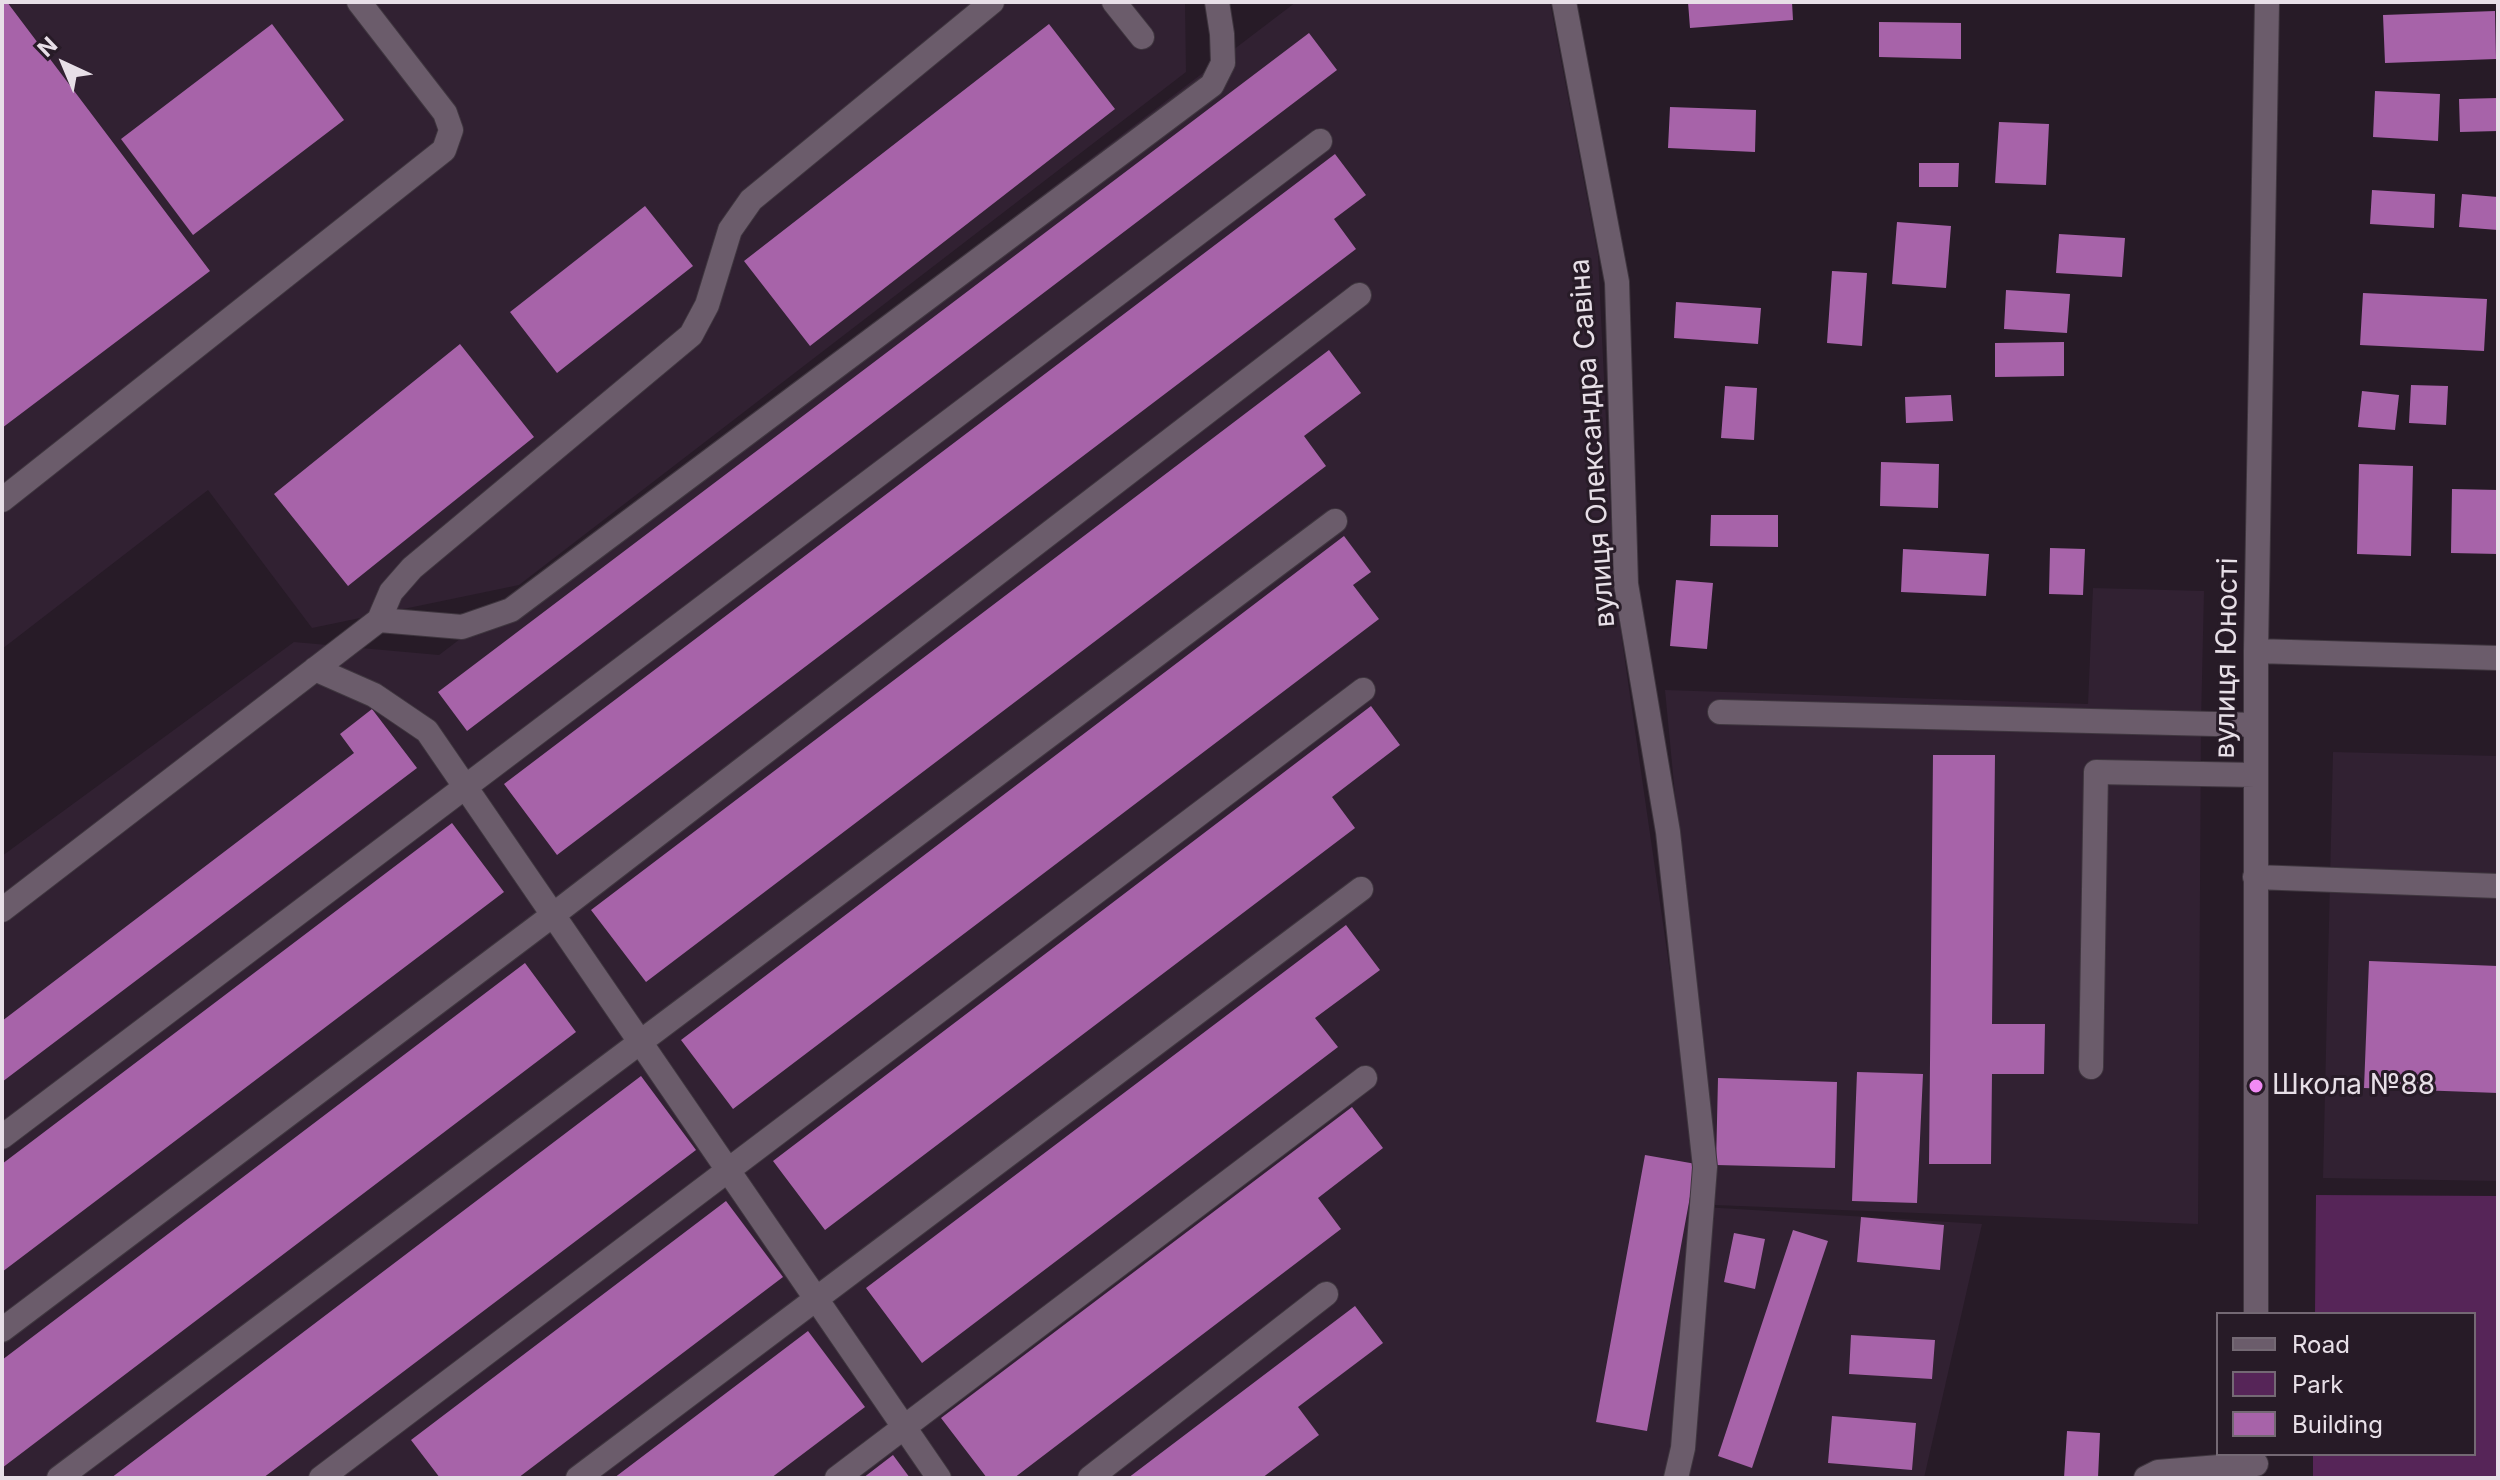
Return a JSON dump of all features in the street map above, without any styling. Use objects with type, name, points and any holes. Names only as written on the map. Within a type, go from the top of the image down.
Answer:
[{"type":"street","points":[[2,500],[444,150],[451,130],[445,113],[359,2]]},
{"type":"street","points":[[2,910],[379,620],[391,592],[412,568],[691,335],[707,305],[730,230],[751,200],[992,2]]},
{"type":"street","points":[[1114,2],[1142,37]]},
{"type":"street","points":[[379,620],[462,627],[511,610],[1212,85],[1223,63],[1217,2]]},
{"type":"street","name":"вулиця Олександра Савіна","points":[[1564,2],[1617,282],[1626,584],[1668,832],[1705,1167],[1683,1448],[1676,1478]]},
{"type":"street","name":"вулиця Юності","points":[[2256,1312],[2256,651],[2267,2]]},
{"type":"street","points":[[2,1137],[1320,141]]},
{"type":"street","points":[[2,1330],[553,915],[1359,295]]},
{"type":"street","points":[[59,1478],[1335,521]]},
{"type":"street","points":[[2256,651],[2498,658]]},
{"type":"street","points":[[315,669],[374,695],[427,731],[939,1478]]},
{"type":"street","points":[[321,1478],[1363,690]]},
{"type":"street","points":[[1720,712],[2256,725]]},
{"type":"street","points":[[2091,1067],[2096,772],[2255,775]]},
{"type":"street","points":[[2255,877],[2498,886]]},
{"type":"street","points":[[578,1478],[1361,889]]},
{"type":"street","points":[[837,1478],[1365,1078]]},
{"type":"street","points":[[1090,1478],[1326,1294]]},
{"type":"street","points":[[2146,1478],[2158,1472],[2256,1465]]},
{"type":"shaded area","points":[[2,2],[1185,2],[1186,72],[519,585],[312,628],[208,490],[2,649]]},
{"type":"shaded area","points":[[1296,2],[1550,2],[1598,255],[1614,585],[1704,1207],[1982,1224],[1924,1478],[2,1478],[2,856],[294,642],[439,655]]},
{"type":"shaded area","points":[[2093,588],[2204,591],[2198,1224],[1714,1205],[1665,690],[2088,704]]},
{"type":"shaded area","points":[[2333,752],[2498,756],[2498,1181],[2323,1178]]},
{"type":"green space","points":[[2316,1195],[2498,1196],[2498,1478],[2313,1478],[2313,1456],[2476,1456],[2476,1312],[2315,1312]]},
{"type":"building","points":[[2,2],[7,2],[210,271],[2,428]]},
{"type":"building","points":[[1688,2],[1792,2],[1793,20],[1690,28]]},
{"type":"building","points":[[2495,11],[2496,59],[2385,63],[2383,15]]},
{"type":"building","points":[[1879,22],[1961,23],[1961,59],[1879,57]]},
{"type":"building","points":[[272,24],[344,120],[193,235],[121,139]]},
{"type":"building","points":[[1049,24],[1115,109],[810,346],[744,261]]},
{"type":"building","points":[[1309,33],[1337,70],[467,731],[438,692]]},
{"type":"building","points":[[2375,91],[2440,94],[2438,141],[2373,137]]},
{"type":"building","points":[[2498,98],[2498,131],[2460,132],[2459,99]]},
{"type":"building","points":[[1670,107],[1756,110],[1755,152],[1668,148]]},
{"type":"building","points":[[1999,122],[2049,124],[2046,185],[1995,183]]},
{"type":"building","points":[[1335,154],[1366,195],[1334,219],[1356,249],[557,855],[504,784]]},
{"type":"building","points":[[1919,163],[1959,163],[1958,187],[1919,187]]},
{"type":"building","points":[[2372,190],[2435,194],[2434,228],[2370,224]]},
{"type":"building","points":[[2462,194],[2498,197],[2498,230],[2459,227]]},
{"type":"building","points":[[645,206],[693,266],[557,373],[510,312]]},
{"type":"building","points":[[1897,222],[1951,226],[1946,288],[1892,284]]},
{"type":"building","points":[[2059,234],[2125,238],[2122,277],[2056,273]]},
{"type":"building","points":[[1832,271],[1867,273],[1862,346],[1827,343]]},
{"type":"building","points":[[2006,290],[2070,294],[2067,333],[2004,329]]},
{"type":"building","points":[[2363,293],[2487,299],[2484,351],[2360,345]]},
{"type":"building","points":[[1676,302],[1761,308],[1758,344],[1674,338]]},
{"type":"building","points":[[2064,342],[2064,376],[1995,377],[1995,343]]},
{"type":"building","points":[[460,344],[534,437],[348,586],[274,494]]},
{"type":"building","points":[[1329,350],[1361,393],[1304,436],[1326,466],[646,982],[591,910]]},
{"type":"building","points":[[2411,385],[2448,386],[2446,425],[2409,423]]},
{"type":"building","points":[[1725,386],[1757,388],[1754,440],[1721,438]]},
{"type":"building","points":[[2362,391],[2399,395],[2395,430],[2358,427]]},
{"type":"building","points":[[1951,395],[1953,421],[1906,423],[1905,397]]},
{"type":"building","points":[[1881,462],[1939,464],[1938,508],[1880,506]]},
{"type":"building","points":[[2359,464],[2413,466],[2411,556],[2357,554]]},
{"type":"building","points":[[2452,489],[2498,490],[2498,554],[2451,553]]},
{"type":"building","points":[[1711,515],[1778,515],[1778,547],[1710,546]]},
{"type":"building","points":[[1344,536],[1371,572],[1353,585],[1379,619],[733,1109],[681,1040]]},
{"type":"building","points":[[2050,548],[2085,549],[2083,595],[2049,594]]},
{"type":"building","points":[[1903,549],[1989,554],[1986,596],[1901,592]]},
{"type":"building","points":[[1676,580],[1713,583],[1707,649],[1670,646]]},
{"type":"building","points":[[1371,706],[1400,745],[1332,797],[1355,828],[825,1230],[773,1161]]},
{"type":"building","points":[[372,709],[417,768],[2,1082],[2,1021],[354,753],[340,734]]},
{"type":"building","points":[[1933,755],[1995,755],[1992,1024],[2045,1024],[2044,1074],[1992,1074],[1991,1164],[1929,1164]]},
{"type":"building","points":[[452,823],[504,892],[2,1272],[2,1164]]},
{"type":"building","points":[[1346,925],[1380,970],[1315,1018],[1338,1047],[922,1363],[866,1288]]},
{"type":"building","points":[[2369,961],[2498,966],[2498,1093],[2364,1088]]},
{"type":"building","points":[[525,963],[576,1032],[2,1468],[2,1360]]},
{"type":"building","points":[[1857,1072],[1923,1074],[1917,1203],[1852,1201]]},
{"type":"building","points":[[641,1076],[696,1150],[263,1478],[111,1478]]},
{"type":"building","points":[[1718,1078],[1837,1082],[1835,1168],[1716,1165]]},
{"type":"building","points":[[1352,1107],[1383,1148],[1318,1198],[1341,1229],[1014,1478],[987,1478],[941,1418]]},
{"type":"building","points":[[1645,1155],[1696,1164],[1647,1431],[1596,1422]]},
{"type":"building","points":[[726,1201],[783,1277],[518,1478],[440,1478],[411,1440]]},
{"type":"building","points":[[1861,1217],[1944,1225],[1940,1270],[1857,1262]]},
{"type":"building","points":[[1793,1230],[1828,1241],[1752,1468],[1718,1456]]},
{"type":"building","points":[[1734,1233],[1765,1239],[1755,1289],[1724,1282]]},
{"type":"building","points":[[1355,1306],[1383,1343],[1298,1407],[1319,1435],[1262,1478],[1128,1478]]},
{"type":"building","points":[[808,1331],[865,1407],[771,1478],[614,1478]]},
{"type":"building","points":[[1851,1335],[1935,1340],[1932,1379],[1849,1374]]},
{"type":"building","points":[[1832,1416],[1916,1423],[1912,1470],[1828,1463]]},
{"type":"building","points":[[2067,1431],[2100,1433],[2098,1478],[2064,1478]]},
{"type":"building","points":[[893,1455],[910,1478],[863,1478]]},
{"type":"place","name":"Школа №88","points":[[2256,1086]]}]
